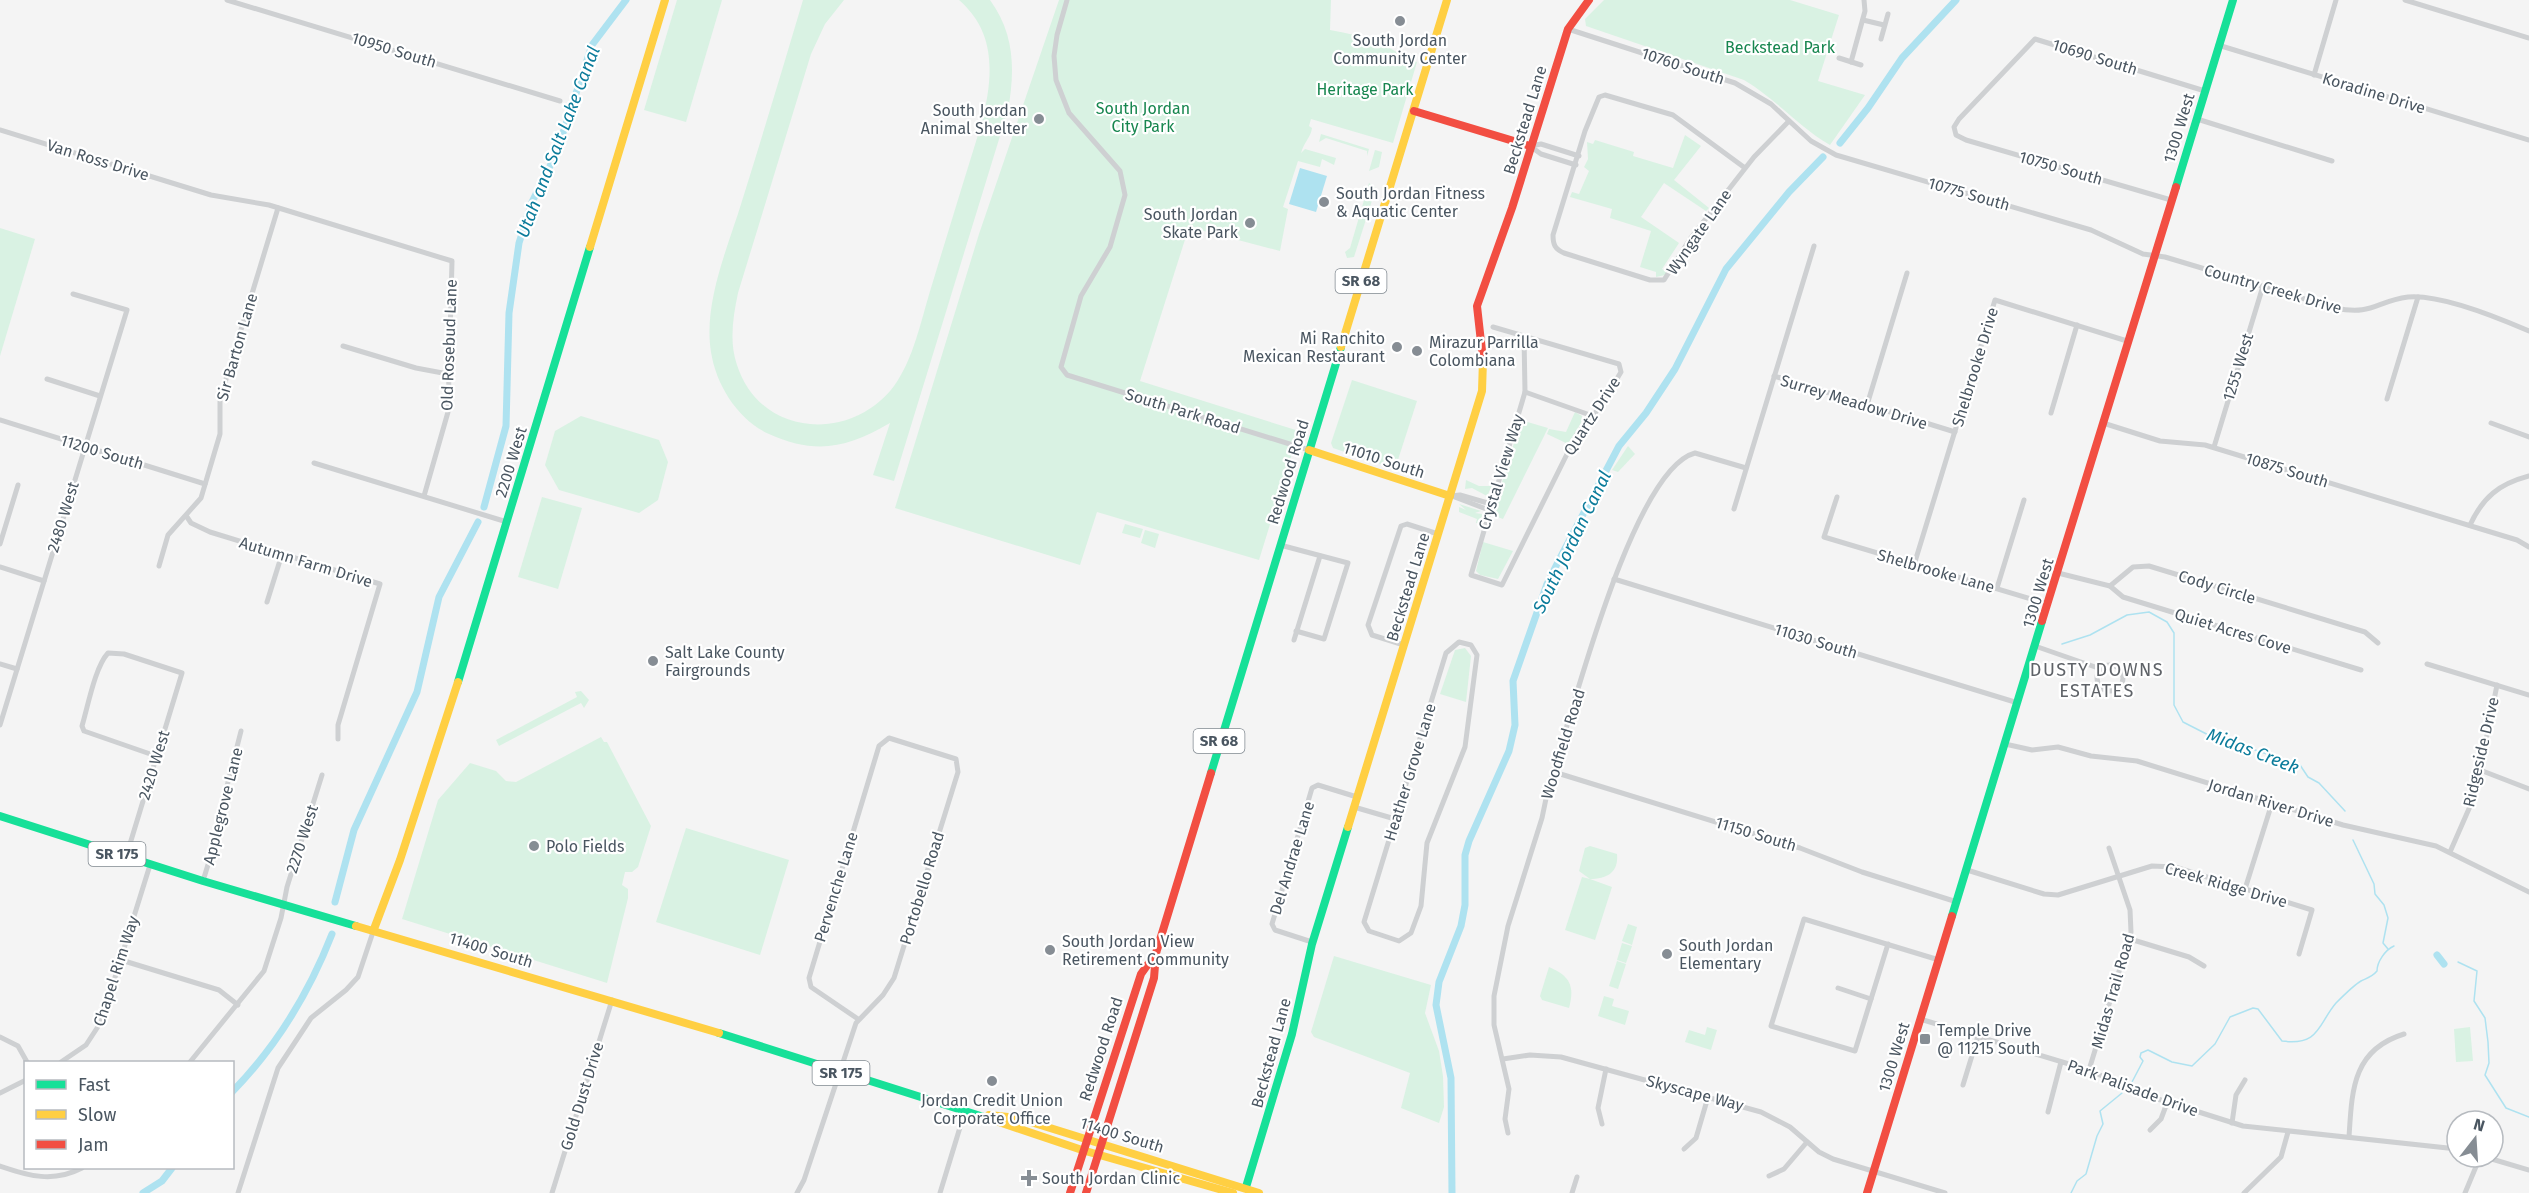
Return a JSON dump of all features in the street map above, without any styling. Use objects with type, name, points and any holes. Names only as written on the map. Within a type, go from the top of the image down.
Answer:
[{"type":"street","name":"10950 South","points":[[227,0],[560,101]]},
{"type":"street","name":"2200 West","points":[[374,929],[400,860],[507,522],[664,0]]},
{"type":"street","name":"South Park Road","points":[[1067,0],[1057,35],[1054,56],[1056,80],[1069,113],[1120,171],[1125,195],[1110,247],[1081,296],[1060,367],[1067,375],[1310,450]]},
{"type":"street","name":"Redwood Road","points":[[1086,1193],[1154,978],[1156,953],[1447,0]]},
{"type":"street","name":"Beckstead Lane","points":[[1246,1187],[1292,1034],[1312,942],[1482,391],[1484,371],[1477,306],[1512,208],[1568,29],[1589,0]]},
{"type":"street","points":[[1851,62],[1863,20],[1864,0]]},
{"type":"street","name":"1300 West","points":[[1867,1193],[2233,0]]},
{"type":"street","points":[[2314,75],[2336,0]]},
{"type":"street","points":[[2405,0],[2529,38]]},
{"type":"street","points":[[1881,39],[1888,14]]},
{"type":"street","points":[[1863,20],[1884,25]]},
{"type":"street","name":"10760 South","points":[[1568,29],[1735,83],[1759,96],[1789,122]]},
{"type":"street","name":"10690 South","points":[[1953,132],[1959,119],[2035,39],[2205,91]]},
{"type":"street","name":"Koradine Drive","points":[[2218,45],[2529,140]]},
{"type":"street","points":[[1839,58],[1862,65]]},
{"type":"street","points":[[1414,111],[1530,146],[1540,154],[1576,165],[1595,103],[1605,95],[1673,115],[1745,168]]},
{"type":"street","points":[[2197,119],[2332,160]]},
{"type":"street","name":"Wyngate Lane","points":[[1576,165],[1553,235],[1553,243],[1557,250],[1650,280],[1664,280],[1690,239],[1745,168],[1789,122]]},
{"type":"street","name":"10775 South","points":[[1789,122],[1811,141],[1836,155],[2091,230],[2132,250],[2155,255]]},
{"type":"street","name":"Van Ross Drive","points":[[0,130],[196,190]]},
{"type":"street","name":"10750 South","points":[[1953,132],[1966,140],[2171,200]]},
{"type":"street","points":[[1530,146],[1541,144],[1579,156]]},
{"type":"street","name":"Old Rosebud Lane","points":[[196,190],[221,198],[278,208],[452,261],[446,421],[424,496]]},
{"type":"street","name":"Sir Barton Lane","points":[[159,566],[168,536],[198,504],[205,484],[220,434],[220,399],[278,208]]},
{"type":"street","points":[[1774,376],[1814,246]]},
{"type":"street","name":"Country Creek Drive","points":[[2155,255],[2348,311],[2372,309],[2405,297],[2418,297],[2443,300],[2529,331]]},
{"type":"street","points":[[1867,405],[1907,273]]},
{"type":"street","name":"1255 West","points":[[2214,447],[2263,286]]},
{"type":"street","name":"2480 West","points":[[0,725],[127,310],[73,294]]},
{"type":"street","points":[[2387,399],[2418,297]]},
{"type":"street","name":"Shelbrooke Drive","points":[[1914,565],[1995,300],[2127,341]]},
{"type":"street","points":[[2050,413],[2077,326]]},
{"type":"street","name":"Quartz Drive","points":[[1493,327],[1619,364],[1621,372],[1600,407],[1590,415],[1577,434],[1502,585]]},
{"type":"street","name":"Crystal View Way","points":[[1502,585],[1471,575],[1525,392],[1524,336]]},
{"type":"street","points":[[343,345],[416,368],[448,374]]},
{"type":"street","name":"Surrey Meadow Drive","points":[[1734,509],[1774,376],[1955,432]]},
{"type":"street","points":[[47,379],[100,396]]},
{"type":"street","points":[[1525,392],[1590,415]]},
{"type":"street","name":"11200 South","points":[[0,420],[205,484]]},
{"type":"street","name":"10875 South","points":[[2103,423],[2160,441],[2214,447],[2470,525],[2517,540],[2529,547]]},
{"type":"street","points":[[2491,423],[2529,437]]},
{"type":"street","name":"11010 South","points":[[1310,450],[1490,507]]},
{"type":"street","name":"Woodfield Road","points":[[1508,1133],[1505,1119],[1509,1089],[1493,1011],[1496,981],[1508,926],[1614,579],[1634,532],[1658,486],[1677,465],[1695,453],[1746,468]]},
{"type":"street","points":[[314,463],[507,522]]},
{"type":"street","points":[[2470,525],[2489,495],[2504,484],[2529,476]]},
{"type":"street","points":[[0,544],[18,485]]},
{"type":"street","name":"Shelbrooke Lane","points":[[1837,497],[1824,537],[2048,604]]},
{"type":"street","points":[[1997,588],[2024,500]]},
{"type":"street","name":"Autumn Farm Drive","points":[[187,517],[191,523],[210,532],[380,584],[338,725],[338,739]]},
{"type":"street","points":[[1404,645],[1369,633],[1368,625],[1398,529],[1407,524],[1438,534]]},
{"type":"street","points":[[1280,545],[1348,563],[1324,639],[1296,631]]},
{"type":"street","points":[[267,602],[282,554]]},
{"type":"street","points":[[1294,640],[1320,556]]},
{"type":"street","name":"Cody Circle","points":[[2110,586],[2133,567],[2143,565],[2365,632],[2378,643]]},
{"type":"street","points":[[0,567],[44,581]]},
{"type":"street","points":[[2058,573],[2100,586],[2110,586]]},
{"type":"street","name":"11030 South","points":[[1614,579],[2018,704]]},
{"type":"street","name":"Quiet Acres Cove","points":[[2110,586],[2123,597],[2361,670]]},
{"type":"street","name":"Heather Grove Lane","points":[[1459,642],[1471,645],[1476,651],[1465,747],[1427,843],[1421,906],[1411,933],[1399,941],[1369,931],[1364,922],[1395,819],[1446,653],[1459,642]]},
{"type":"street","points":[[2035,646],[2101,669],[2109,665],[2120,670],[2122,679],[2119,686],[2112,690],[2101,687],[2097,676],[2101,669]]},
{"type":"street","name":"2420 West","points":[[126,857],[182,673],[124,654],[108,653],[103,657],[82,726],[84,731],[90,736],[156,756]]},
{"type":"street","points":[[0,664],[16,669]]},
{"type":"street","points":[[2427,664],[2529,695]]},
{"type":"street","name":"Ridgeside Drive","points":[[2450,852],[2471,804],[2497,685]]},
{"type":"street","name":"Applegrove Lane","points":[[203,881],[225,809],[226,790],[241,731]]},
{"type":"street","name":"Portobello Road","points":[[797,1193],[804,1180],[858,1018],[883,995],[894,978],[959,769],[956,759],[889,738]]},
{"type":"street","name":"Pervenche Lane","points":[[858,1018],[811,987],[809,978],[879,746],[889,738]]},
{"type":"street","name":"Jordan River Drive","points":[[2005,744],[2032,750],[2058,747],[2091,756],[2137,761],[2343,825],[2424,843],[2450,852],[2529,891]]},
{"type":"street","points":[[2480,770],[2529,789]]},
{"type":"street","name":"11150 South","points":[[1554,772],[1800,848],[1862,872],[1956,902]]},
{"type":"street","name":"2270 West","points":[[191,1061],[264,971],[322,775]]},
{"type":"street","name":"Del Andrae Lane","points":[[1312,942],[1275,930],[1272,924],[1312,788],[1318,785],[1357,797]]},
{"type":"street","points":[[2245,889],[2271,803]]},
{"type":"street","points":[[1354,807],[1395,819]]},
{"type":"street","name":"11400 South","points":[[0,816],[203,881],[612,1000],[965,1110],[1098,1155],[1233,1193]]},
{"type":"street","name":"Midas Trail Road","points":[[2089,1070],[2130,939],[2132,917],[2109,848]]},
{"type":"street","name":"Chapel Rim Way","points":[[63,1061],[81,1050],[99,1028],[150,865]]},
{"type":"street","name":"Creek Ridge Drive","points":[[1967,870],[2051,895],[2065,894],[2152,866],[2168,866],[2312,910],[2299,954]]},
{"type":"street","points":[[1888,944],[1855,1051],[1771,1026],[1804,919],[1888,944],[1939,960]]},
{"type":"street","points":[[238,1193],[278,1068],[310,1018],[346,990],[358,977],[374,929]]},
{"type":"street","points":[[2130,939],[2189,957],[2204,966]]},
{"type":"street","name":"Redwood Road","points":[[1070,1193],[1082,1150],[1141,974],[1156,953]]},
{"type":"street","points":[[121,960],[219,990],[238,1005]]},
{"type":"street","points":[[1838,988],[1871,999]]},
{"type":"street","name":"Gold Dust Drive","points":[[552,1193],[612,1000]]},
{"type":"street","name":"Park Palisade Drive","points":[[1920,1019],[2089,1070],[2167,1103],[2232,1123],[2288,1132],[2445,1148]]},
{"type":"street","points":[[2349,1137],[2352,1090],[2360,1068],[2375,1050],[2392,1038],[2404,1034]]},
{"type":"street","points":[[1964,1085],[1978,1036]]},
{"type":"street","points":[[0,1037],[18,1046],[26,1061]]},
{"type":"street","name":"Skyscape Way","points":[[1503,1059],[1543,1054],[1761,1112],[1790,1127],[1807,1142],[1833,1159],[1945,1193]]},
{"type":"street","points":[[2048,1112],[2061,1062]]},
{"type":"street","points":[[1602,1124],[1598,1108],[1606,1069]]},
{"type":"street","points":[[2232,1123],[2236,1095],[2244,1080]]},
{"type":"street","points":[[0,1093],[24,1081]]},
{"type":"street","points":[[1684,1149],[1696,1138],[1708,1097]]},
{"type":"street","points":[[2150,1130],[2161,1119],[2167,1103]]},
{"type":"street","points":[[940,1193],[965,1110]]},
{"type":"street","name":"11400 South","points":[[974,1113],[1018,1118],[1246,1187],[1259,1193]]},
{"type":"street","points":[[2244,1193],[2282,1157],[2288,1132]]},
{"type":"street","points":[[1769,1176],[1784,1169],[1807,1142]]},
{"type":"street","points":[[2505,1163],[2529,1170]]},
{"type":"street","points":[[0,1166],[45,1178],[68,1174],[78,1169]]},
{"type":"street","points":[[2465,1193],[2475,1169]]},
{"type":"street","points":[[1572,1193],[1576,1177]]},
{"type":"green space","points":[[677,0],[722,0],[686,122],[644,110]]},
{"type":"green space","points":[[803,0],[844,0],[825,24],[811,54],[738,293],[732,338],[737,365],[749,389],[765,407],[785,418],[808,424],[831,423],[855,417],[876,404],[894,386],[912,351],[986,105],[990,72],[986,41],[971,13],[959,0],[990,0],[1009,39],[1012,81],[1008,110],[894,481],[873,475],[890,423],[860,438],[831,446],[802,445],[786,441],[758,428],[738,411],[723,389],[711,352],[710,314],[718,275]]},
{"type":"green space","name":"South Jordan City Park","points":[[1059,0],[1331,0],[1330,30],[1382,44],[1417,62],[1393,143],[1311,119],[1309,126],[1312,128],[1301,153],[1305,149],[1336,158],[1334,165],[1322,159],[1320,167],[1298,161],[1283,207],[1288,209],[1280,251],[1189,227],[1140,381],[1299,431],[1259,560],[1097,512],[1080,565],[895,508],[979,234]]},
{"type":"green space","name":"Beckstead Park","points":[[1604,0],[1790,0],[1839,15],[1818,81],[1865,95],[1830,145],[1744,80],[1586,26],[1585,19]]},
{"type":"green space","points":[[1321,134],[1369,149],[1367,156],[1367,151],[1326,138],[1319,142]]},
{"type":"green space","points":[[1685,135],[1701,146],[1674,180],[1709,208],[1706,211],[1664,183],[1641,217],[1679,243],[1662,269],[1667,272],[1665,275],[1656,277],[1656,272],[1640,267],[1651,231],[1610,218],[1612,209],[1570,197],[1572,192],[1579,194],[1589,171],[1584,167],[1588,159],[1587,142],[1593,144],[1595,140],[1634,152],[1633,156],[1673,168]]},
{"type":"green space","points":[[1375,150],[1382,152],[1379,167],[1369,171]]},
{"type":"green space","points":[[1369,183],[1376,188],[1354,257],[1347,258],[1345,252],[1350,248]]},
{"type":"green space","points":[[0,228],[35,239],[0,356]]},
{"type":"green space","points":[[1352,380],[1417,401],[1395,469],[1333,448],[1331,443]]},
{"type":"green space","points":[[1575,412],[1582,416],[1581,423],[1568,444],[1547,434],[1549,429],[1566,432]]},
{"type":"green space","points":[[581,416],[659,440],[668,462],[658,500],[639,513],[559,490],[545,465],[555,431]]},
{"type":"green space","points":[[1521,420],[1548,428],[1503,519],[1492,515]]},
{"type":"green space","points":[[1628,446],[1635,454],[1618,472],[1612,470]]},
{"type":"green space","points":[[1466,480],[1479,486],[1492,486],[1487,496],[1472,488],[1465,489]]},
{"type":"green space","points":[[542,497],[582,508],[558,589],[518,577]]},
{"type":"green space","points":[[1459,504],[1481,511],[1475,513],[1482,514],[1481,524],[1476,523],[1477,519],[1459,512],[1459,507],[1466,510]]},
{"type":"green space","points":[[1125,524],[1143,529],[1140,538],[1122,533]]},
{"type":"green space","points":[[1145,530],[1159,534],[1155,548],[1141,543]]},
{"type":"green space","points":[[1483,542],[1513,551],[1498,579],[1480,575],[1476,571]]},
{"type":"green space","points":[[1465,648],[1471,656],[1466,702],[1440,694],[1455,650]]},
{"type":"green space","points":[[581,691],[589,700],[584,708],[581,703],[499,746],[496,740],[577,697],[575,692]]},
{"type":"green space","name":"Polo Fields","points":[[601,737],[604,742],[607,742],[651,826],[638,867],[632,872],[625,872],[622,885],[628,889],[628,898],[607,983],[402,919],[438,800],[470,763],[496,771],[506,781],[516,782]]},
{"type":"green space","points":[[686,828],[789,860],[760,955],[656,922]]},
{"type":"green space","points":[[1590,846],[1617,854],[1616,866],[1610,874],[1590,879],[1579,871],[1585,848]]},
{"type":"green space","points":[[1582,877],[1612,887],[1595,940],[1565,930]]},
{"type":"green space","points":[[1628,924],[1637,927],[1632,945],[1622,941]]},
{"type":"green space","points":[[1622,943],[1632,946],[1626,963],[1617,960]]},
{"type":"green space","points":[[1334,956],[1431,985],[1425,1013],[1439,1051],[1443,1076],[1444,1107],[1439,1123],[1401,1108],[1410,1073],[1314,1037],[1311,1032]]},
{"type":"green space","points":[[1617,961],[1626,964],[1618,989],[1609,986]]},
{"type":"green space","points":[[1549,967],[1562,974],[1569,983],[1571,1000],[1569,1008],[1542,1000],[1540,996]]},
{"type":"green space","points":[[1604,996],[1614,999],[1612,1006],[1629,1011],[1625,1025],[1598,1016]]},
{"type":"green space","points":[[1707,1027],[1717,1030],[1711,1050],[1685,1042],[1689,1030],[1705,1035]]},
{"type":"green space","points":[[2470,1027],[2473,1061],[2456,1062],[2454,1029]]},
{"type":"water","points":[[1300,168],[1327,176],[1316,212],[1289,204]]},
{"type":"waterway","name":"Utah and Salt Lake Canal","points":[[484,507],[506,426],[509,313],[519,243],[532,202],[556,154],[592,45],[626,0]]},
{"type":"waterway","name":"South Jordan Canal","points":[[1840,143],[1868,108],[1902,58],[1956,0]]},
{"type":"waterway","name":"South Jordan Canal","points":[[1452,1193],[1451,1078],[1436,1005],[1439,982],[1461,926],[1465,905],[1465,855],[1509,751],[1515,725],[1513,681],[1547,584],[1619,446],[1646,413],[1675,369],[1726,269],[1789,192],[1823,157]]},
{"type":"waterway","name":"Utah and Salt Lake Canal","points":[[335,902],[354,830],[417,692],[439,597],[478,522]]},
{"type":"waterway","name":"Midas Creek","points":[[2062,644],[2090,635],[2127,615],[2149,612],[2167,622],[2174,633],[2174,705],[2183,722],[2232,747],[2243,746],[2300,765],[2308,777],[2319,783],[2345,811]]},
{"type":"waterway","points":[[2353,840],[2374,884],[2375,894],[2384,905],[2388,918],[2383,943],[2388,949]]},
{"type":"waterway","name":"Utah and Salt Lake Canal","points":[[234,1090],[263,1056],[290,1018],[313,977],[332,934]]},
{"type":"waterway","name":"Midas Creek","points":[[2132,1082],[2143,1061],[2140,1057],[2141,1053],[2148,1050],[2172,1062],[2192,1066],[2215,1044],[2230,1017],[2253,1008],[2258,1009],[2282,1041],[2294,1042],[2311,1037],[2336,1003],[2355,985],[2375,973],[2382,957],[2394,946]]},
{"type":"waterway","name":"Midas Creek","points":[[2437,955],[2444,964]]},
{"type":"waterway","name":"Midas Creek","points":[[2458,962],[2477,971],[2474,1001],[2485,1018],[2488,1042],[2489,1063],[2485,1075],[2506,1108],[2529,1117]]},
{"type":"waterway","name":"Midas Creek","points":[[2071,1193],[2077,1181],[2086,1174],[2097,1136],[2103,1124],[2100,1111],[2122,1093]]},
{"type":"waterway","name":"Utah and Salt Lake Canal","points":[[143,1193],[162,1181],[171,1169]]},
{"type":"traffic: fast","points":[[2176,187],[2233,0]]},
{"type":"traffic: fast","points":[[458,682],[590,247]]},
{"type":"traffic: fast","points":[[1211,773],[1341,347]]},
{"type":"traffic: fast","points":[[1952,916],[2042,621]]},
{"type":"traffic: fast","points":[[0,816],[203,881],[356,926]]},
{"type":"traffic: fast","points":[[1246,1187],[1292,1034],[1312,944],[1348,827]]},
{"type":"traffic: fast","points":[[719,1033],[990,1119]]},
{"type":"traffic: slow","points":[[590,247],[665,0]]},
{"type":"traffic: slow","points":[[1341,347],[1447,0]]},
{"type":"traffic: slow","points":[[1348,827],[1482,391],[1483,360]]},
{"type":"traffic: slow","points":[[1309,450],[1450,496]]},
{"type":"traffic: slow","points":[[374,929],[400,860],[458,682]]},
{"type":"traffic: slow","points":[[356,926],[719,1033]]},
{"type":"traffic: slow","points":[[989,1115],[1018,1118],[1259,1193]]},
{"type":"traffic: slow","points":[[990,1119],[1082,1150],[1233,1193]]},
{"type":"traffic: jam","points":[[1483,360],[1477,306],[1512,208],[1568,29],[1589,0]]},
{"type":"traffic: jam","points":[[1414,111],[1530,146]]},
{"type":"traffic: jam","points":[[2042,621],[2176,187]]},
{"type":"traffic: jam","points":[[1086,1193],[1154,978],[1156,953],[1211,773]]},
{"type":"traffic: jam","points":[[1867,1193],[1952,916]]},
{"type":"traffic: jam","points":[[1070,1193],[1141,974],[1156,953]]},
{"type":"place","name":"South Jordan Community Center","points":[[1400,21]]},
{"type":"place","name":"South Jordan Animal Shelter","points":[[1039,119]]},
{"type":"place","name":"South Jordan Fitness & Aquatic Center","points":[[1324,202]]},
{"type":"place","name":"South Jordan Skate Park","points":[[1250,223]]},
{"type":"place","name":"Mi Ranchito Mexican Restaurant","points":[[1397,347]]},
{"type":"place","name":"Mirazur Parrilla Colombiana","points":[[1417,351]]},
{"type":"place","name":"Salt Lake County Fairgrounds","points":[[653,661]]},
{"type":"place","name":"Polo Fields","points":[[534,846]]},
{"type":"place","name":"South Jordan View Retirement Community","points":[[1050,950]]},
{"type":"place","name":"South Jordan Elementary","points":[[1667,954]]},
{"type":"place","name":"Temple Drive @ 11215 South","points":[[1925,1039]]},
{"type":"place","name":"Jordan Credit Union Corporate Office","points":[[992,1081]]},
{"type":"place","name":"South Jordan Clinic","points":[[1029,1178]]},
{"type":"district","name":"DUSTY DOWNS ESTATES","points":[[2097,680]]},
{"type":"park label","name":"Heritage Park","points":[[1365,89]]}]
